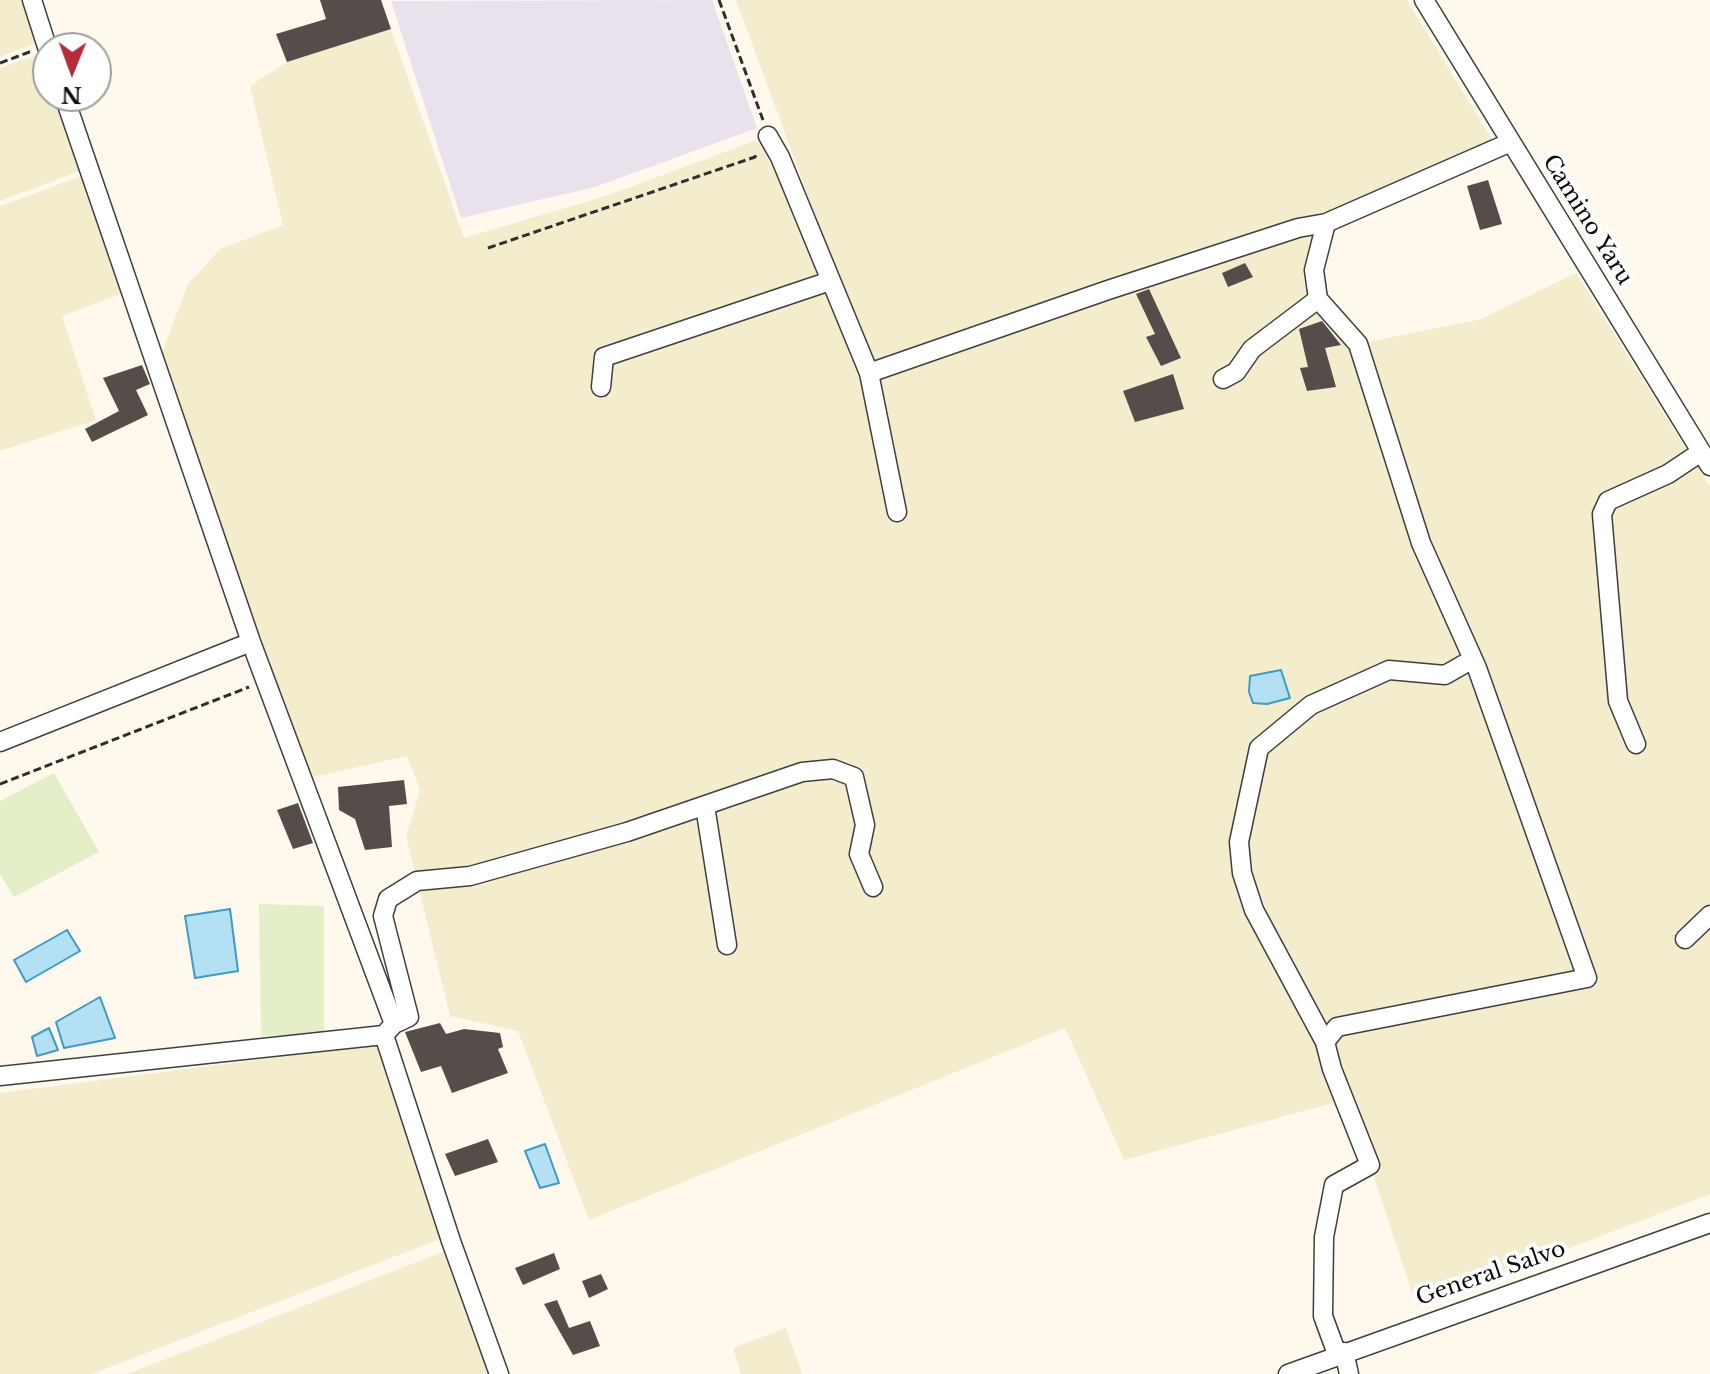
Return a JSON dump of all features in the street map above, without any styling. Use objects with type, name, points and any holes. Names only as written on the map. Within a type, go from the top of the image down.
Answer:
[{"type":"street","points":[[32,0],[42,32]]},
{"type":"street","name":"Camino Yaru","points":[[1424,0],[1706,459]]},
{"type":"street","points":[[69,112],[251,642],[268,680],[389,1030],[451,1241],[499,1374]]},
{"type":"street","points":[[768,136],[780,157],[869,373],[897,512]]},
{"type":"street","points":[[869,373],[1123,285],[1298,228],[1326,223],[1511,142]]},
{"type":"street","points":[[1325,1042],[1337,1027],[1587,978],[1473,659],[1421,543],[1358,344],[1318,299],[1314,270],[1326,223]]},
{"type":"street","points":[[601,387],[604,357],[830,281]]},
{"type":"street","points":[[1223,379],[1236,372],[1252,349],[1318,299]]},
{"type":"street","points":[[1636,744],[1618,701],[1602,514],[1608,501],[1706,459]]},
{"type":"street","points":[[0,742],[251,642]]},
{"type":"street","points":[[1349,1374],[1323,1316],[1324,1237],[1334,1185],[1370,1165],[1332,1069],[1325,1042],[1254,910],[1242,873],[1239,842],[1259,748],[1311,705],[1389,670],[1445,675],[1473,659]]},
{"type":"street","points":[[0,1076],[389,1030],[409,1017],[383,916],[388,899],[417,881],[470,876],[705,806],[802,772],[833,769],[854,777],[865,825],[859,854],[873,887]]},
{"type":"street","points":[[705,806],[727,945]]},
{"type":"street","points":[[1685,939],[1710,915]]},
{"type":"street","name":"General Salvo","points":[[1288,1374],[1710,1223]]},
{"type":"path","points":[[488,248],[755,157],[768,136],[719,0]]},
{"type":"path","points":[[0,63],[32,53]]},
{"type":"path","points":[[0,784],[268,680]]},
{"type":"shaded area","points":[[0,0],[22,0],[32,32],[32,45],[0,57]]},
{"type":"shaded area","points":[[712,0],[757,128],[595,187],[461,218],[391,1]]},
{"type":"shaded area","points":[[736,0],[1407,0],[1494,143],[1326,211],[869,362]]},
{"type":"shaded area","points":[[391,29],[464,238],[609,195],[754,141],[780,157],[869,373],[1325,223],[1318,299],[1358,344],[1481,319],[1576,273],[1710,487],[1710,1194],[1417,1307],[1370,1165],[1344,1100],[1124,1160],[1065,1028],[589,1220],[518,1031],[450,1016],[406,836],[420,790],[407,756],[309,778],[161,355],[188,284],[220,249],[283,225],[250,86],[287,62]]},
{"type":"shaded area","points":[[32,57],[32,112],[60,112],[80,171],[0,201],[0,68]]},
{"type":"shaded area","points":[[82,176],[123,293],[62,316],[96,420],[0,451],[0,206]]},
{"type":"shaded area","points":[[380,1044],[445,1237],[92,1374],[0,1374],[0,1093]]},
{"type":"shaded area","points":[[448,1250],[493,1374],[127,1374]]},
{"type":"shaded area","points":[[786,1328],[802,1374],[741,1374],[733,1348]]},
{"type":"green space","points":[[54,773],[99,852],[14,897],[0,874],[0,801]]},
{"type":"green space","points":[[259,904],[324,906],[324,1033],[261,1036]]},
{"type":"water","points":[[1281,670],[1290,698],[1267,704],[1253,703],[1249,692],[1250,676]]},
{"type":"water","points":[[230,909],[238,971],[195,978],[185,916]]},
{"type":"water","points":[[67,930],[80,951],[26,982],[14,960]]},
{"type":"water","points":[[100,997],[115,1038],[64,1048],[56,1022]]},
{"type":"water","points":[[49,1028],[58,1050],[37,1056],[32,1037]]},
{"type":"water","points":[[545,1144],[559,1183],[540,1188],[525,1151]]},
{"type":"building","points":[[320,0],[381,0],[391,29],[287,62],[276,34],[326,19]]},
{"type":"building","points":[[1488,180],[1502,224],[1480,230],[1467,186]]},
{"type":"building","points":[[1245,263],[1253,277],[1228,287],[1222,273]]},
{"type":"building","points":[[1149,289],[1181,358],[1161,366],[1146,337],[1155,334],[1136,294]]},
{"type":"building","points":[[1322,321],[1341,345],[1325,348],[1336,387],[1307,391],[1300,368],[1308,367],[1299,329]]},
{"type":"building","points":[[142,365],[150,384],[136,390],[148,415],[92,442],[85,429],[119,411],[103,378]]},
{"type":"building","points":[[1173,374],[1184,409],[1135,422],[1123,391]]},
{"type":"building","points":[[404,780],[407,804],[389,806],[392,847],[365,850],[355,819],[339,810],[338,787]]},
{"type":"building","points":[[298,803],[313,843],[293,849],[277,810]]},
{"type":"building","points":[[440,1023],[446,1034],[464,1029],[500,1033],[503,1047],[498,1049],[508,1073],[452,1093],[441,1066],[421,1072],[405,1032]]},
{"type":"building","points":[[488,1139],[498,1162],[455,1176],[445,1154]]},
{"type":"building","points":[[554,1253],[560,1269],[523,1285],[515,1268]]},
{"type":"building","points":[[601,1274],[608,1289],[589,1298],[582,1281]]},
{"type":"building","points":[[557,1300],[569,1328],[590,1321],[600,1346],[573,1355],[544,1304]]}]
